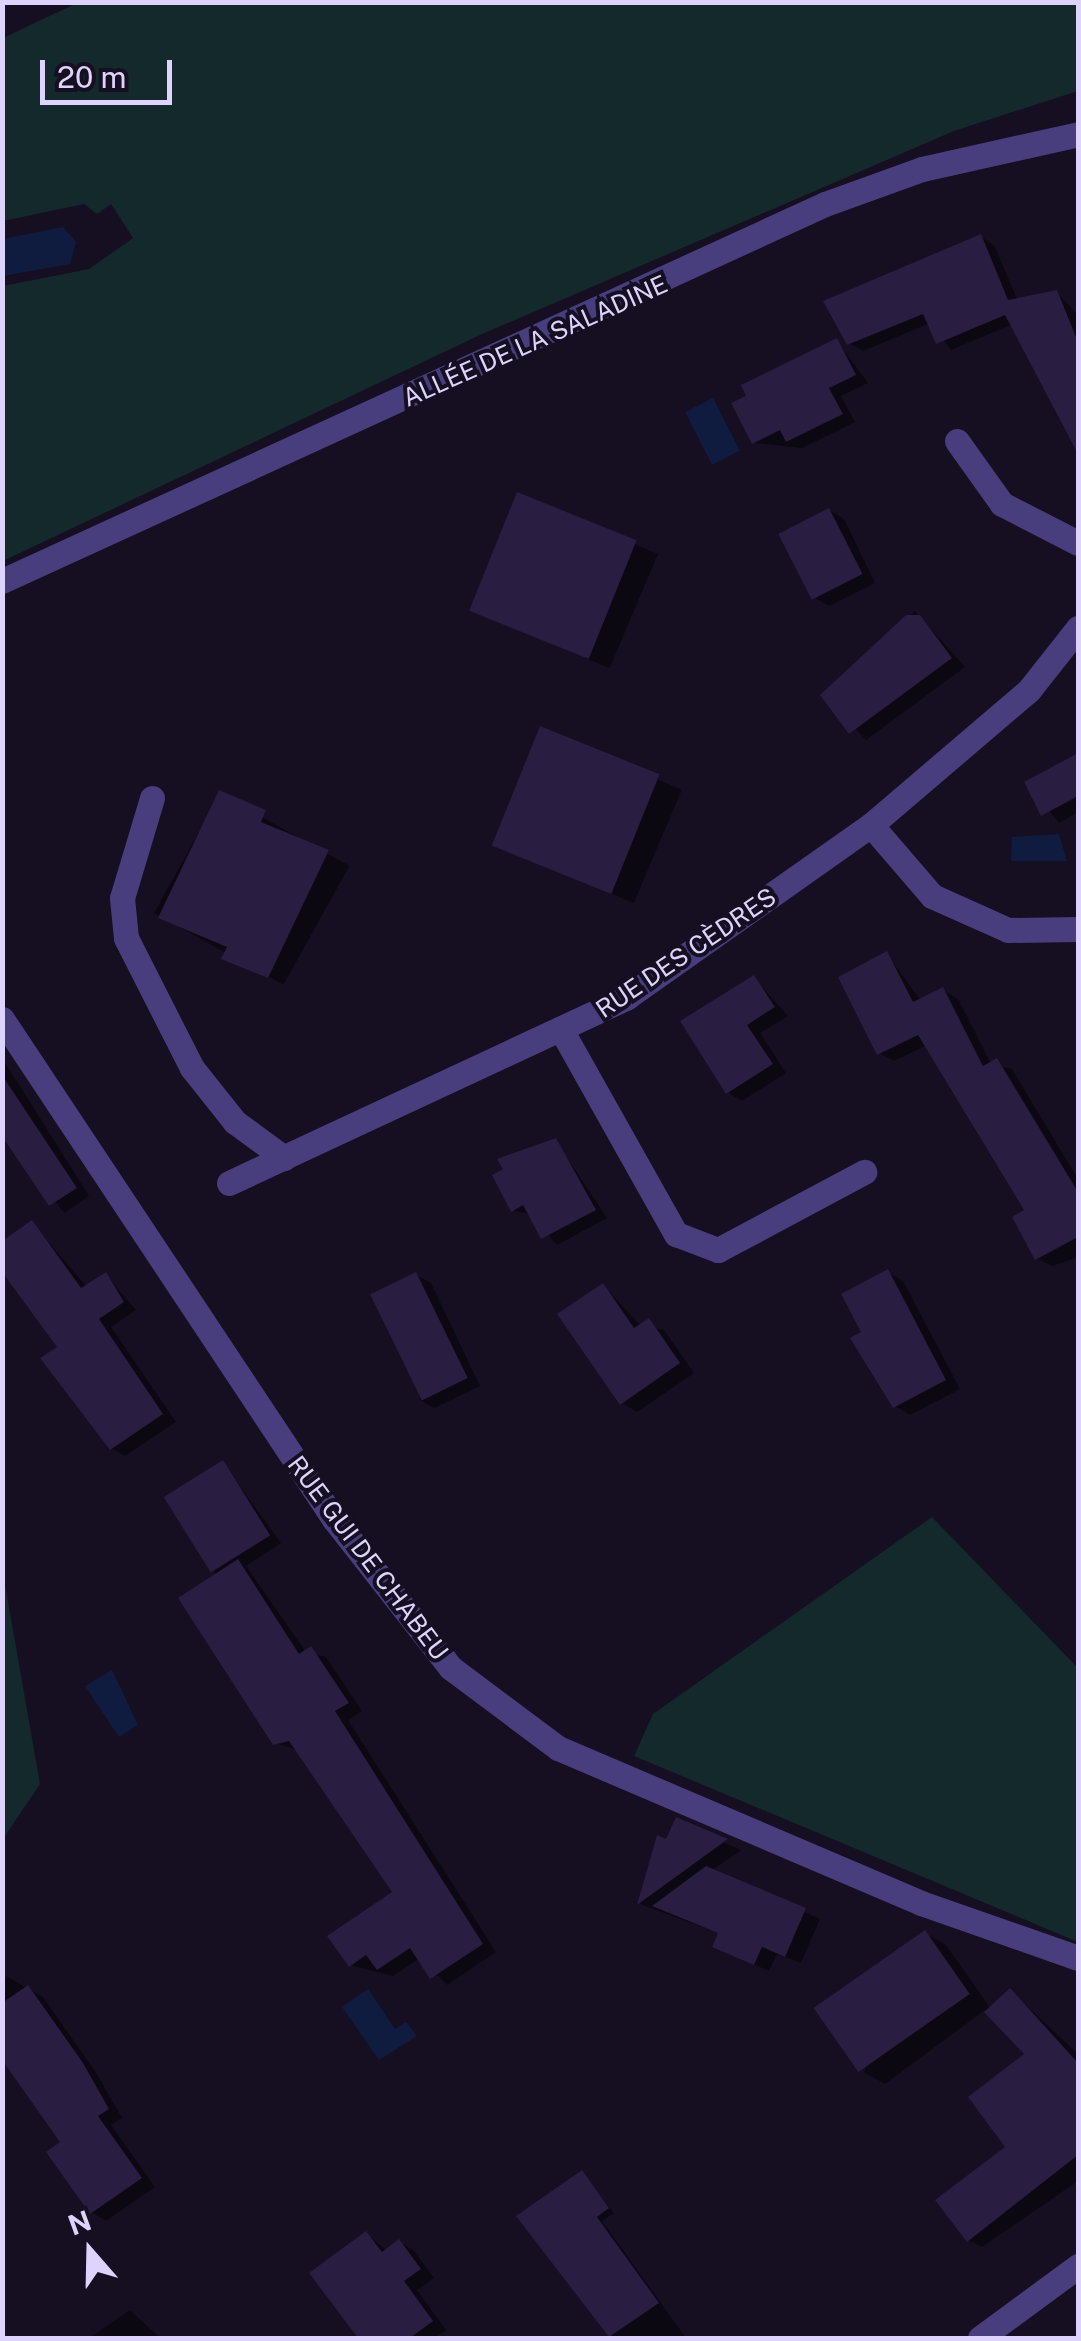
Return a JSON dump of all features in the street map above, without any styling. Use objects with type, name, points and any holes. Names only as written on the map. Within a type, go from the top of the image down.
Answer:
[{"type":"street","name":"ALLÉE DE LA SALADINE","points":[[2,581],[825,204],[922,169],[1078,134]]},
{"type":"street","points":[[958,441],[1002,504],[1078,543]]},
{"type":"street","name":"RUE DES CÈDRES","points":[[230,1183],[563,1033],[871,825],[1030,690],[1078,628]]},
{"type":"street","points":[[152,798],[122,898],[126,938],[192,1068],[236,1122],[284,1158]]},
{"type":"street","points":[[871,825],[932,896],[1008,930],[1078,928]]},
{"type":"street","name":"RUE GUI DE CHABEU","points":[[2,1019],[334,1519],[450,1668],[558,1748],[921,1903],[1078,1958]]},
{"type":"street","points":[[563,1033],[676,1234],[718,1250],[864,1172]]},
{"type":"street","points":[[980,2338],[1078,2266]]},
{"type":"green space","points":[[79,2],[1078,3],[1078,91],[954,131],[480,335],[3,561],[3,286],[89,269],[133,238],[111,204],[97,214],[84,204],[3,221],[3,38]]},
{"type":"green space","points":[[932,1517],[1078,1668],[1078,1942],[634,1756],[653,1714]]},
{"type":"green space","points":[[3,1573],[40,1784],[2,1839]]},
{"type":"water","points":[[63,227],[76,242],[70,264],[3,276],[3,239]]},
{"type":"water","points":[[713,398],[740,451],[712,465],[685,412]]},
{"type":"water","points":[[1059,834],[1067,861],[1011,861],[1012,837]]},
{"type":"water","points":[[112,1670],[138,1725],[119,1737],[85,1686]]},
{"type":"water","points":[[368,1989],[395,2029],[406,2022],[417,2036],[379,2060],[342,2007]]},
{"type":"building","points":[[981,234],[1008,300],[1057,290],[1078,342],[1078,454],[1005,315],[936,344],[923,314],[847,345],[823,301]]},
{"type":"building","points":[[837,338],[856,375],[829,388],[843,414],[786,442],[780,430],[752,444],[731,403],[746,396],[741,385]]},
{"type":"building","points":[[517,492],[637,540],[589,659],[469,611]]},
{"type":"building","points":[[829,508],[863,574],[812,600],[778,534]]},
{"type":"building","points":[[906,615],[920,615],[952,658],[849,734],[820,695]]},
{"type":"building","points":[[540,726],[660,774],[611,894],[492,846]]},
{"type":"building","points":[[1078,753],[1078,796],[1041,816],[1024,782]]},
{"type":"building","points":[[219,790],[266,810],[261,822],[329,850],[268,978],[221,959],[227,947],[158,918]]},
{"type":"building","points":[[887,951],[913,1002],[943,987],[983,1066],[997,1058],[1078,1192],[1078,1237],[1035,1260],[1012,1217],[1024,1210],[918,1035],[877,1055],[838,977]]},
{"type":"building","points":[[754,975],[775,1007],[747,1025],[773,1064],[726,1094],[680,1021]]},
{"type":"building","points":[[4,1078],[77,1188],[49,1206],[2,1136]]},
{"type":"building","points":[[556,1138],[596,1210],[541,1239],[523,1205],[511,1212],[492,1175],[503,1169],[497,1159]]},
{"type":"building","points":[[32,1220],[81,1288],[106,1272],[124,1302],[99,1319],[163,1414],[110,1450],[40,1358],[57,1347],[2,1272],[2,1241]]},
{"type":"building","points":[[888,1269],[946,1380],[893,1408],[850,1338],[861,1332],[841,1294]]},
{"type":"building","points":[[416,1272],[468,1378],[422,1400],[370,1294]]},
{"type":"building","points":[[603,1283],[634,1328],[649,1318],[680,1363],[620,1405],[557,1314]]},
{"type":"building","points":[[223,1460],[270,1535],[211,1573],[164,1497]]},
{"type":"building","points":[[238,1559],[299,1654],[311,1646],[349,1703],[335,1711],[483,1944],[430,1979],[410,1948],[377,1970],[366,1955],[349,1967],[327,1936],[392,1892],[289,1741],[273,1745],[178,1598]]},
{"type":"building","points":[[676,1817],[728,1839],[637,1905],[657,1835],[666,1839]]},
{"type":"building","points":[[706,1866],[806,1908],[785,1957],[762,1947],[754,1965],[712,1947],[718,1933],[652,1906]]},
{"type":"building","points":[[925,1930],[970,1994],[858,2072],[814,2008]]},
{"type":"building","points":[[28,1985],[83,2063],[109,2109],[98,2116],[142,2178],[90,2214],[46,2152],[60,2142],[2,2060],[2,2003]]},
{"type":"building","points":[[1010,1988],[1078,2063],[1078,2155],[967,2242],[935,2200],[1005,2147],[968,2097],[1024,2054],[984,2012]]},
{"type":"building","points":[[582,2170],[609,2208],[597,2217],[659,2303],[609,2337],[516,2216]]},
{"type":"building","points":[[366,2231],[382,2252],[399,2239],[421,2269],[404,2281],[433,2321],[410,2338],[358,2338],[309,2273]]}]
